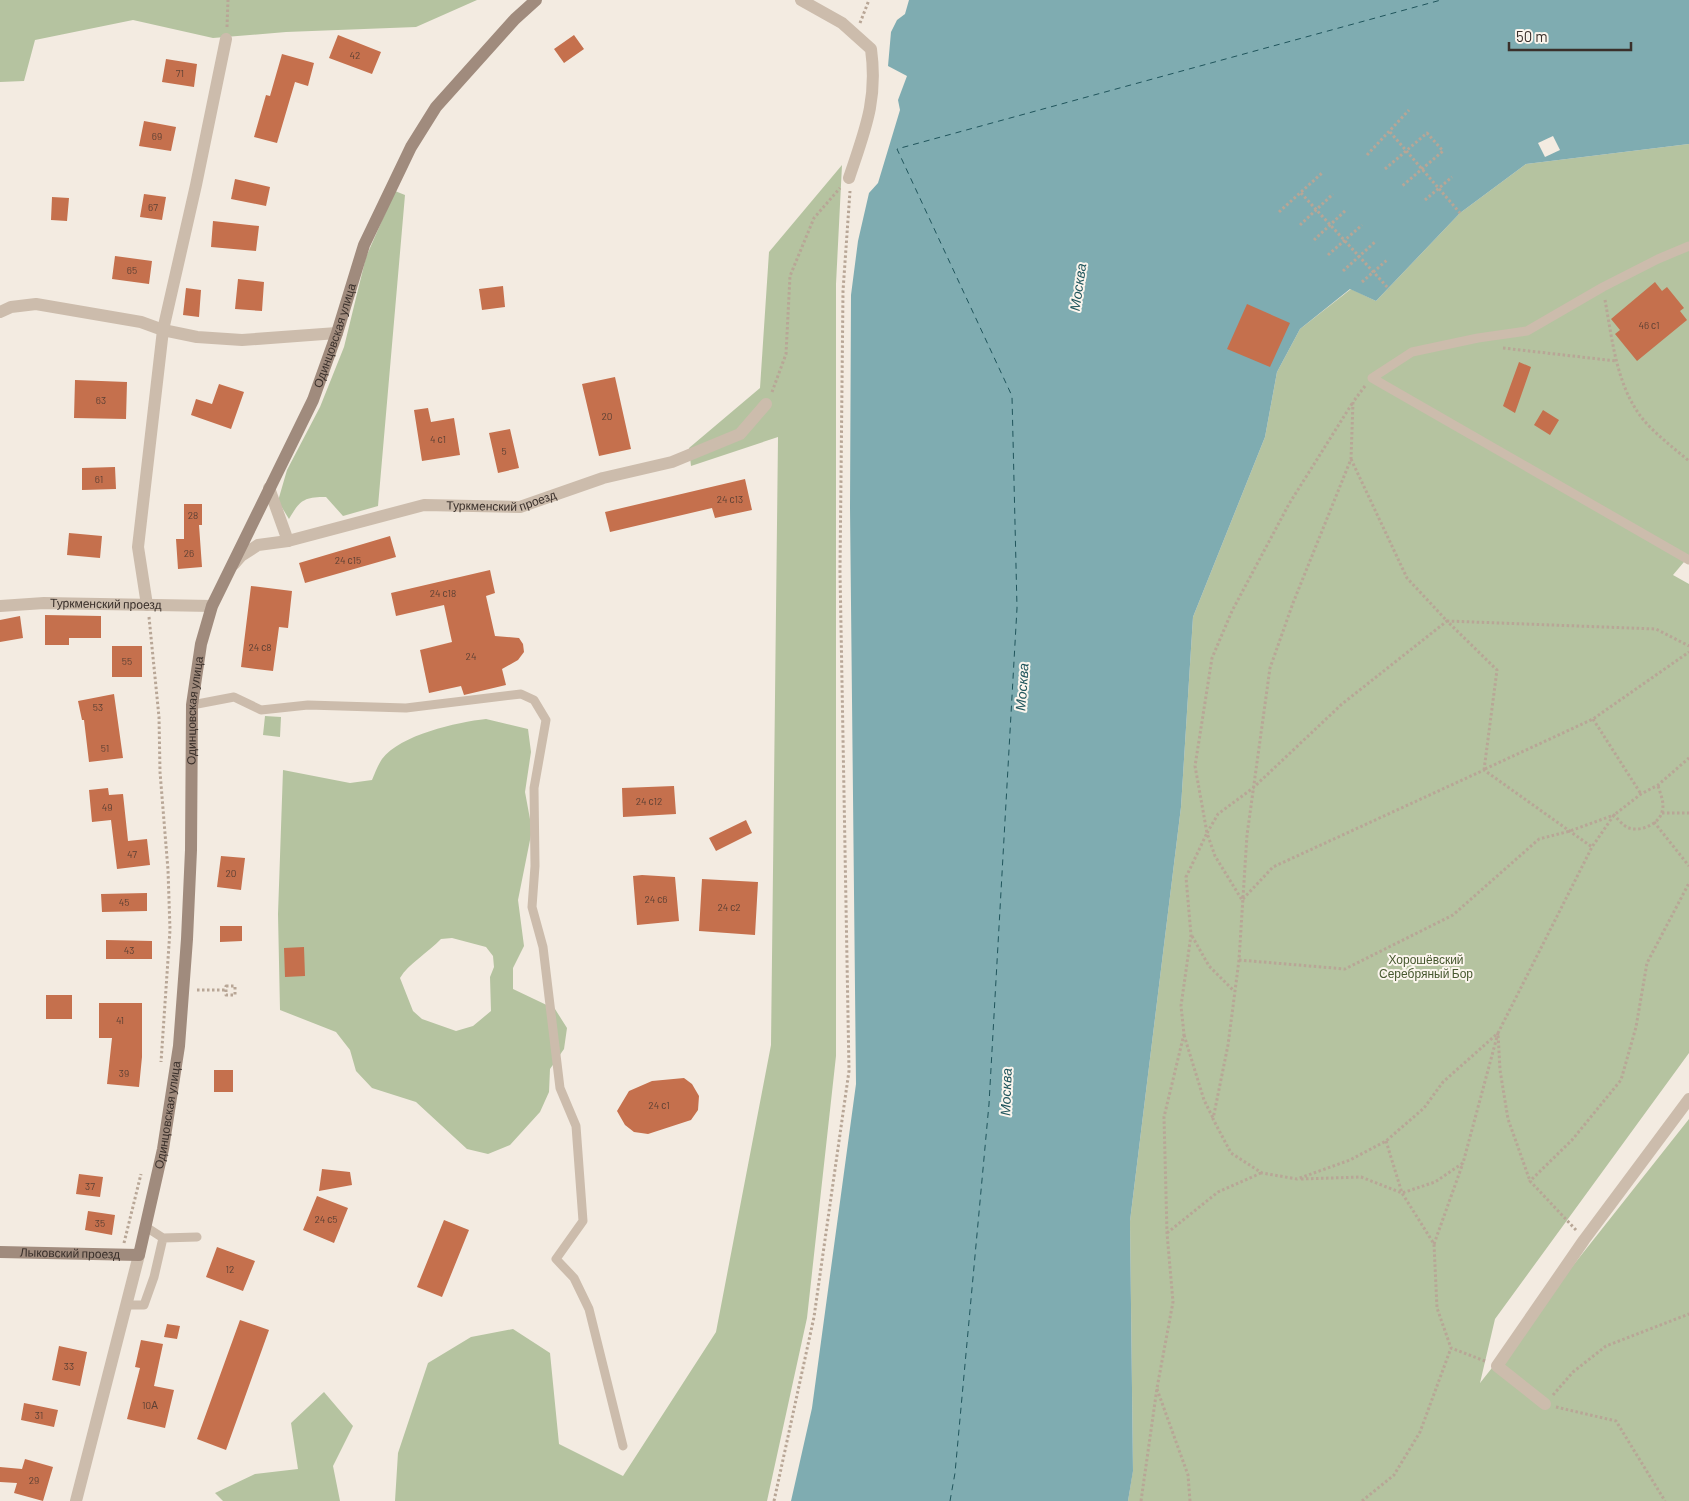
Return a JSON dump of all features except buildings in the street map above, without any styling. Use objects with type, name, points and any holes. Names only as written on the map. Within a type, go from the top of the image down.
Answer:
[{"type":"street","name":"Одинцовская улица","points":[[76,1501],[128,1305],[146,1227],[163,1149],[179,1046],[191,850],[192,705],[201,644],[212,606],[313,400],[337,333],[364,246],[411,147],[436,107],[515,19],[536,0]]},
{"type":"street","points":[[801,0],[842,23],[871,49],[874,76],[869,117],[849,178]]},
{"type":"street","points":[[148,606],[138,547],[163,330],[196,185],[226,39]]},
{"type":"street","points":[[0,312],[11,307],[36,304],[141,322],[163,330],[197,337],[242,340],[337,333]]},
{"type":"street","name":"Туркменский проезд","points":[[229,570],[241,556],[258,544],[288,541],[424,505],[520,507],[604,478],[672,462],[740,434],[766,404]]},
{"type":"street","points":[[270,488],[288,541]]},
{"type":"street","name":"Туркменский проезд","points":[[0,606],[44,603],[212,606]]},
{"type":"street","points":[[1545,1404],[1498,1366],[1584,1240],[1689,1099]]},
{"type":"street","name":"Лыковский проезд","points":[[0,1252],[139,1255]]},
{"type":"lane","points":[[1689,246],[1658,259],[1603,287],[1527,331],[1478,338],[1412,352],[1372,378],[1689,560]]},
{"type":"lane","points":[[192,705],[234,697],[261,710],[308,705],[406,708],[521,694],[534,700],[546,720],[534,788],[535,866],[532,907],[542,947],[560,1088],[576,1126],[583,1221],[556,1259],[574,1278],[589,1309],[623,1446]]},
{"type":"lane","points":[[146,1227],[163,1238],[197,1237]]},
{"type":"lane","points":[[128,1305],[144,1304],[154,1277],[163,1238]]},
{"type":"path","points":[[226,39],[228,0]]},
{"type":"path","points":[[855,36],[868,0]]},
{"type":"path","points":[[1367,155],[1409,110]]},
{"type":"path","points":[[1390,132],[1460,213]]},
{"type":"path","points":[[1385,169],[1427,133],[1443,151],[1401,187]]},
{"type":"path","points":[[1279,212],[1322,173]]},
{"type":"path","points":[[1425,200],[1452,176]]},
{"type":"path","points":[[766,404],[786,354],[790,276],[814,218],[849,178]]},
{"type":"path","points":[[774,1501],[814,1317],[849,1071],[840,571],[843,291],[851,199],[849,178]]},
{"type":"path","points":[[1301,193],[1389,289]]},
{"type":"path","points":[[1300,225],[1333,194]]},
{"type":"path","points":[[1314,240],[1346,210]]},
{"type":"path","points":[[1328,255],[1362,225]]},
{"type":"path","points":[[1343,271],[1375,242]]},
{"type":"path","points":[[1362,282],[1387,260]]},
{"type":"path","points":[[1603,287],[1616,361],[1627,394],[1649,427],[1689,461]]},
{"type":"path","points":[[1478,338],[1487,347],[1616,361]]},
{"type":"path","points":[[1242,900],[1215,856],[1206,832],[1195,766],[1212,658],[1232,611],[1289,504],[1353,402],[1372,378]]},
{"type":"path","points":[[1213,1119],[1228,1045],[1239,960],[1242,900],[1253,788],[1270,668],[1293,603],[1352,459],[1353,402]]},
{"type":"path","points":[[1352,459],[1407,578],[1497,670],[1484,770]]},
{"type":"path","points":[[148,606],[159,717],[160,772],[168,870],[169,922],[160,1067]]},
{"type":"path","points":[[1463,1163],[1435,1182],[1402,1192],[1361,1177],[1297,1179],[1262,1173],[1231,1153],[1204,1100],[1184,1034],[1181,1006],[1192,935],[1186,877],[1206,832],[1218,814],[1253,788],[1342,704],[1447,620],[1656,629],[1689,646]]},
{"type":"path","points":[[1242,900],[1273,867],[1593,719],[1689,652]]},
{"type":"path","points":[[1593,719],[1641,794]]},
{"type":"path","points":[[1362,1501],[1394,1475],[1420,1432],[1451,1348],[1437,1308],[1434,1244],[1463,1163],[1498,1033],[1592,847],[1614,815],[1641,794],[1658,784],[1689,758]]},
{"type":"path","points":[[1484,770],[1592,847]]},
{"type":"path","points":[[1614,815],[1629,828],[1642,829],[1654,822],[1662,813],[1663,802],[1658,784]]},
{"type":"path","points":[[1662,813],[1689,813]]},
{"type":"path","points":[[1239,960],[1345,969],[1453,915],[1538,839],[1570,831],[1614,815]]},
{"type":"path","points":[[1654,822],[1689,866]]},
{"type":"path","points":[[1530,1180],[1572,1140],[1621,1080],[1636,1027],[1647,963],[1689,883]]},
{"type":"path","points":[[1192,935],[1209,966],[1234,990]]},
{"type":"path","points":[[197,990],[226,990]]},
{"type":"path","points":[[1297,1179],[1350,1160],[1386,1141],[1424,1108],[1443,1082],[1498,1033]]},
{"type":"path","points":[[1498,1033],[1500,1070],[1508,1118],[1530,1180],[1584,1240]]},
{"type":"path","points":[[1141,1501],[1157,1388],[1173,1302],[1167,1233],[1164,1117],[1184,1034]]},
{"type":"path","points":[[1386,1141],[1402,1192],[1434,1244]]},
{"type":"path","points":[[124,1243],[141,1172]]},
{"type":"path","points":[[1167,1233],[1218,1192],[1262,1173]]},
{"type":"path","points":[[1665,1501],[1616,1421],[1545,1404],[1573,1372],[1606,1346],[1689,1314]]},
{"type":"path","points":[[1451,1348],[1498,1366]]},
{"type":"path","points":[[1157,1388],[1188,1475],[1190,1501]]},
{"type":"green space","points":[[0,0],[477,0],[416,27],[286,32],[213,38],[133,20],[35,40],[24,81],[0,82]]},
{"type":"green space","name":"Хорошёвский Серебряный Бор","points":[[1689,144],[1689,556],[1673,575],[1689,584],[1689,1053],[1495,1319],[1480,1383],[1689,1119],[1689,1501],[1128,1501],[1133,1470],[1130,1221],[1181,807],[1193,617],[1265,437],[1277,372],[1300,329],[1351,289],[1376,301],[1460,213],[1526,164]]},
{"type":"green space","points":[[842,165],[836,284],[836,1056],[807,1318],[767,1501],[395,1501],[398,1453],[428,1363],[471,1337],[513,1329],[550,1353],[559,1444],[623,1476],[716,1332],[771,1045],[778,437],[691,466],[689,448],[760,388],[769,252]]},
{"type":"green space","points":[[395,191],[405,195],[378,506],[343,516],[326,497],[312,498],[303,501],[289,519],[278,501],[287,470],[320,407],[344,347],[366,257]]},
{"type":"green space","points":[[265,716],[281,717],[280,737],[263,735]]},
{"type":"green space","points":[[486,719],[528,729],[531,752],[525,792],[532,830],[518,900],[524,946],[513,968],[513,989],[555,1009],[567,1028],[564,1049],[550,1069],[549,1092],[540,1112],[510,1145],[488,1154],[467,1149],[416,1102],[372,1088],[356,1071],[350,1050],[336,1032],[280,1010],[278,914],[283,770],[350,783],[372,780],[382,759],[402,743],[430,731]],"holes":[[[452,938],[486,947],[493,956],[494,967],[490,977],[491,1011],[473,1026],[456,1031],[422,1019],[413,1011],[400,978],[413,963],[441,939]]]},
{"type":"green space","points":[[324,1392],[353,1426],[333,1466],[340,1501],[223,1501],[215,1493],[255,1474],[298,1469],[291,1423]]},
{"type":"water","name":"Москва","points":[[909,0],[1689,0],[1689,144],[1526,164],[1460,213],[1376,301],[1350,289],[1300,329],[1277,372],[1265,437],[1193,617],[1181,807],[1130,1221],[1133,1471],[1128,1501],[791,1501],[812,1408],[856,1084],[850,507],[851,295],[858,241],[869,193],[878,183],[900,110],[898,100],[907,76],[888,66],[891,32],[897,20],[905,14]]},
{"type":"pier","points":[[1553,136],[1560,150],[1545,157],[1538,143]]},
{"type":"ferry route","points":[[950,1501],[955,1473],[989,1104],[1017,608],[1012,396],[897,149],[1441,0]]}]
